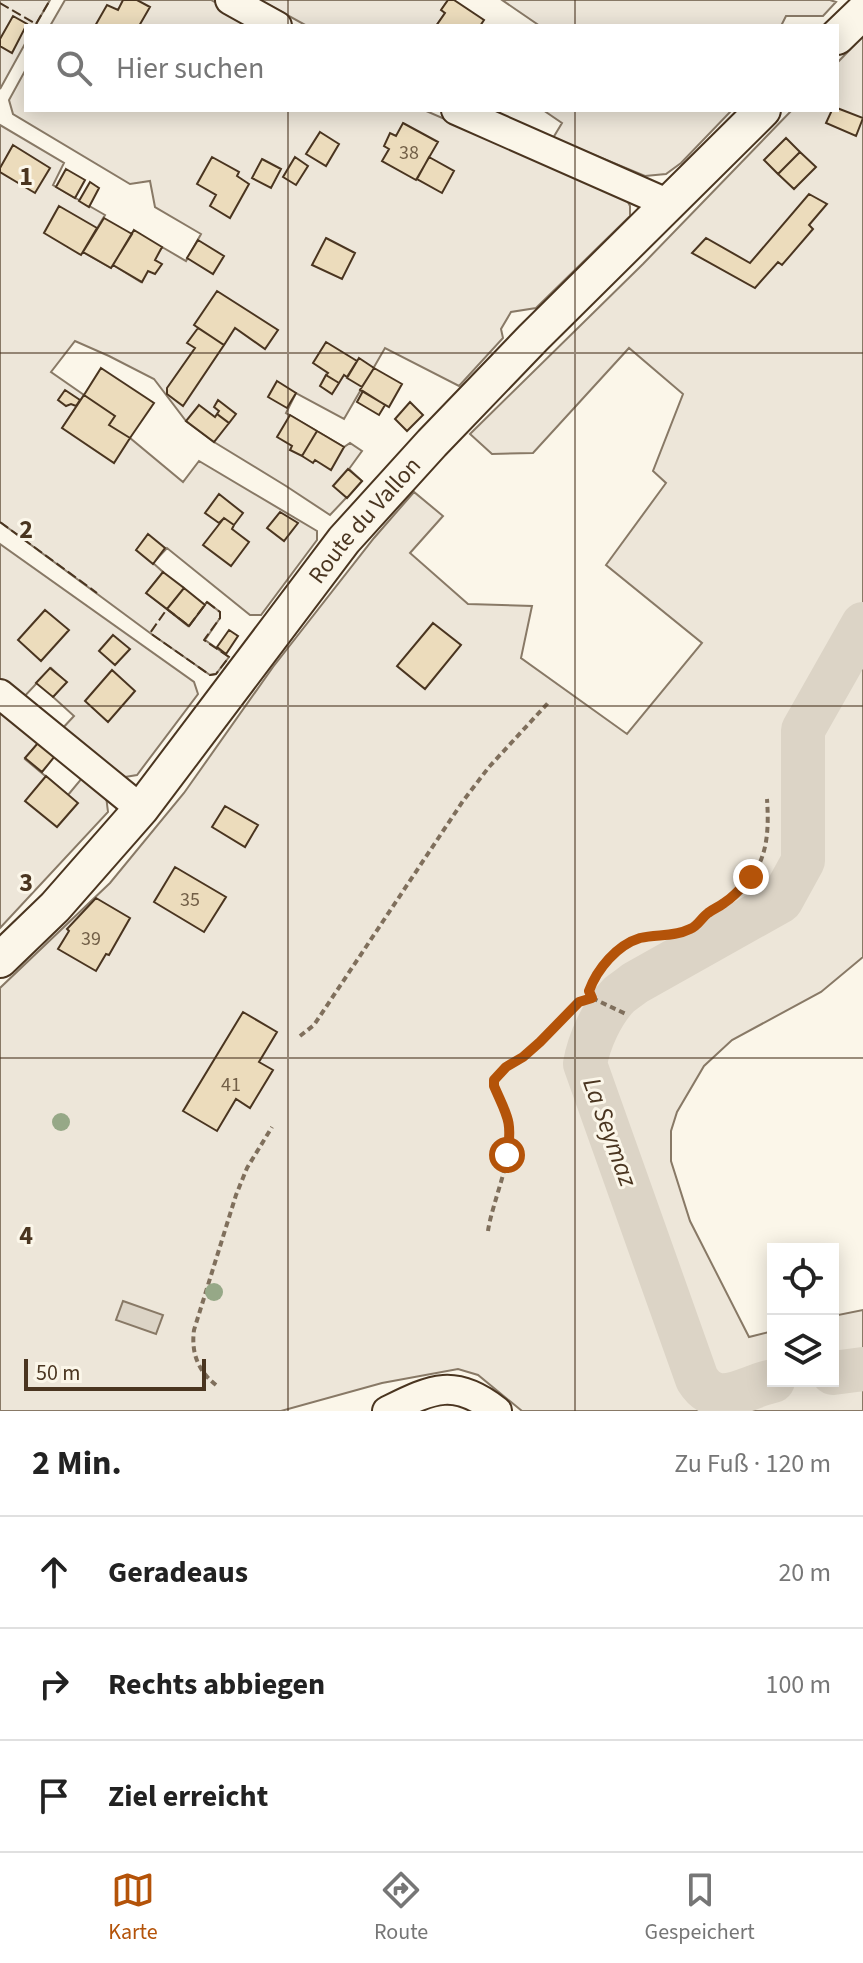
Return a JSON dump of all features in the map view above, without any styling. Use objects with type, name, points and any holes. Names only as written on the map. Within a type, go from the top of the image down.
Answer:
[{"type":"main road","points":[[839,35],[863,12]]},
{"type":"main road","name":"Route du Vallon","points":[[0,960],[55,907],[141,809],[344,540],[533,338],[761,112]]},
{"type":"street","points":[[230,0],[273,24]]},
{"type":"street","points":[[461,112],[669,204]]},
{"type":"street","points":[[0,694],[141,809]]},
{"type":"street","points":[[387,1411],[423,1393],[445,1389],[480,1397],[497,1411]]},
{"type":"path","points":[[300,1036],[314,1025],[463,801],[489,767],[548,703]]},
{"type":"path","points":[[628,1015],[592,998],[589,991],[592,982],[620,949],[641,938],[679,934],[694,928],[705,915],[738,892],[761,863],[765,852],[767,799]]},
{"type":"path","points":[[488,1231],[511,1135],[494,1080],[540,1042],[579,1002],[592,998]]},
{"type":"path","points":[[216,1385],[199,1368],[194,1330],[236,1195],[247,1168],[272,1127]]},
{"type":"shaded area","points":[[0,0],[50,0],[36,24],[24,24],[24,46],[0,89]]},
{"type":"shaded area","points":[[65,0],[211,0],[253,24],[51,24]]},
{"type":"shaded area","points":[[260,0],[448,0],[442,9],[445,13],[437,24],[303,24]]},
{"type":"shaded area","points":[[502,0],[836,2],[823,16],[786,16],[782,24],[537,24]]},
{"type":"shaded area","points":[[863,36],[863,957],[821,992],[732,1040],[704,1066],[677,1112],[671,1131],[671,1161],[690,1221],[749,1337],[767,1332],[767,1387],[839,1387],[839,1315],[863,1310],[863,1411],[522,1411],[478,1375],[458,1369],[382,1383],[281,1411],[0,1411],[0,988],[110,883],[184,793],[273,667],[414,492],[443,516],[410,553],[468,604],[532,606],[521,658],[627,734],[702,643],[606,565],[666,483],[653,471],[683,394],[629,348],[533,453],[492,454],[470,434],[643,264],[790,112],[839,112],[839,61]]},
{"type":"shaded area","points":[[24,73],[24,112],[429,112],[626,198],[630,216],[536,308],[511,312],[501,329],[503,338],[459,386],[385,348],[344,419],[296,393],[286,413],[344,447],[350,443],[362,451],[349,469],[362,481],[330,515],[186,421],[154,379],[75,341],[51,372],[84,395],[63,427],[130,438],[183,482],[199,461],[317,531],[317,540],[261,615],[250,615],[167,548],[153,563],[163,572],[147,593],[188,626],[207,602],[220,612],[220,618],[205,640],[229,657],[216,674],[210,675],[0,522],[0,125],[64,163],[53,185],[105,215],[83,252],[111,268],[113,265],[141,282],[162,247],[186,261],[201,234],[155,207],[150,181],[130,184],[13,114],[9,100]]},
{"type":"shaded area","points":[[546,112],[730,112],[681,163],[666,174],[645,176],[553,138],[562,123]]},
{"type":"shaded area","points":[[0,544],[194,682],[198,694],[137,775],[119,778],[61,730],[74,716],[53,697],[66,682],[51,668],[23,698],[0,679]]},
{"type":"shaded area","points":[[0,709],[38,743],[25,759],[68,795],[82,778],[106,796],[108,812],[0,928]]},
{"type":"shaded area","points":[[123,1301],[163,1315],[156,1334],[116,1320]]},
{"type":"building","points":[[123,0],[137,0],[150,7],[140,24],[96,24],[107,5],[118,10]]},
{"type":"building","points":[[448,0],[454,0],[484,20],[481,24],[437,24],[445,13],[441,10]]},
{"type":"building","points":[[13,16],[27,24],[24,24],[12,53],[0,46],[0,39]]},
{"type":"building","points":[[839,109],[863,118],[856,136],[826,123],[831,112],[839,112]]},
{"type":"building","points":[[403,123],[438,142],[416,180],[382,161],[389,149],[384,146],[390,133],[396,136]]},
{"type":"building","points":[[320,132],[339,144],[326,166],[306,154]]},
{"type":"building","points":[[786,138],[800,152],[778,174],[764,160]]},
{"type":"building","points":[[13,145],[50,168],[35,193],[0,172]]},
{"type":"building","points":[[800,152],[816,167],[794,189],[778,174]]},
{"type":"building","points":[[212,157],[239,172],[237,176],[249,184],[230,218],[210,206],[216,195],[197,184]]},
{"type":"building","points":[[295,157],[308,166],[296,185],[283,177]]},
{"type":"building","points":[[429,157],[454,171],[442,193],[417,179]]},
{"type":"building","points":[[262,159],[281,169],[271,188],[252,178]]},
{"type":"building","points":[[66,169],[85,180],[75,198],[56,187]]},
{"type":"building","points":[[90,182],[99,188],[89,207],[79,201]]},
{"type":"building","points":[[809,194],[827,204],[809,225],[813,229],[782,265],[778,262],[755,288],[692,253],[706,238],[750,263]]},
{"type":"building","points":[[59,206],[97,228],[81,255],[44,233]]},
{"type":"building","points":[[104,218],[132,234],[111,268],[83,252]]},
{"type":"building","points":[[134,230],[162,247],[155,260],[162,264],[155,274],[148,271],[142,282],[113,265]]},
{"type":"building","points":[[326,238],[355,253],[342,279],[312,265]]},
{"type":"building","points":[[198,240],[224,256],[213,274],[187,258]]},
{"type":"building","points":[[217,291],[278,330],[265,349],[235,328],[224,345],[194,325]]},
{"type":"building","points":[[198,328],[224,345],[183,406],[167,394],[167,388],[195,348],[187,343]]},
{"type":"building","points":[[326,342],[357,361],[339,383],[313,363]]},
{"type":"building","points":[[359,358],[374,368],[362,387],[347,378]]},
{"type":"building","points":[[101,368],[154,403],[130,438],[109,425],[115,416],[84,395]]},
{"type":"building","points":[[374,368],[402,384],[389,407],[360,390]]},
{"type":"building","points":[[326,375],[339,383],[332,394],[320,386]]},
{"type":"building","points":[[277,381],[296,393],[287,408],[268,397]]},
{"type":"building","points":[[65,390],[80,400],[76,406],[66,406],[58,400]]},
{"type":"building","points":[[363,391],[385,405],[379,415],[357,402]]},
{"type":"building","points":[[84,395],[115,416],[109,425],[130,438],[114,463],[62,428]]},
{"type":"building","points":[[218,400],[236,414],[229,423],[217,414],[219,411],[214,407]]},
{"type":"building","points":[[410,402],[423,415],[407,431],[395,419]]},
{"type":"building","points":[[199,405],[229,423],[214,442],[186,421]]},
{"type":"building","points":[[290,415],[317,431],[302,456],[290,450],[292,446],[277,437]]},
{"type":"building","points":[[317,431],[344,447],[331,470],[302,456]]},
{"type":"building","points":[[348,469],[362,481],[347,498],[333,486]]},
{"type":"building","points":[[219,494],[243,513],[234,525],[224,518],[219,523],[205,513]]},
{"type":"building","points":[[280,512],[298,523],[284,541],[267,528]]},
{"type":"building","points":[[224,518],[249,542],[231,566],[203,545]]},
{"type":"building","points":[[148,534],[165,548],[153,564],[136,550]]},
{"type":"building","points":[[163,572],[184,588],[167,609],[146,593]]},
{"type":"building","points":[[184,588],[205,605],[189,626],[167,609]]},
{"type":"building","points":[[45,610],[69,630],[41,661],[18,640]]},
{"type":"building","points":[[433,623],[461,645],[425,689],[397,666]]},
{"type":"building","points":[[229,630],[238,636],[226,654],[217,647]]},
{"type":"building","points":[[113,635],[130,649],[115,665],[99,651]]},
{"type":"building","points":[[50,668],[67,682],[53,697],[36,683]]},
{"type":"building","points":[[112,670],[135,691],[108,722],[85,701]]},
{"type":"building","points":[[38,743],[55,756],[42,772],[25,758]]},
{"type":"building","points":[[46,776],[78,803],[57,827],[25,801]]},
{"type":"building","points":[[225,806],[258,825],[245,847],[212,827]]},
{"type":"building","points":[[175,867],[226,897],[204,932],[154,902]]},
{"type":"building","points":[[96,898],[130,918],[96,971],[58,949],[69,931],[67,929]]},
{"type":"building","points":[[243,1012],[277,1032],[259,1062],[273,1070],[250,1108],[236,1099],[217,1131],[183,1111]]},
{"type":"waterway","name":"La Seymaz","points":[[767,1383],[722,1395],[705,1389],[697,1379],[585,1064],[597,1027],[619,995],[781,901],[803,861],[803,730],[863,624]]},
{"type":"waterway","name":"La Seymaz","points":[[839,1372],[863,1369]]},
{"type":"fence","points":[[0,3],[36,24],[50,0]]},
{"type":"fence","points":[[0,522],[97,593]]},
{"type":"fence","points":[[207,602],[220,612],[220,618],[204,640],[229,657],[216,674],[210,675],[150,633],[167,609],[189,626],[207,602]]},
{"type":"route","points":[[507,1155],[511,1135],[509,1121],[494,1080],[540,1042],[579,1002],[592,998],[589,991],[592,982],[620,949],[641,938],[679,934],[694,928],[705,915],[738,892],[751,877]]}]
